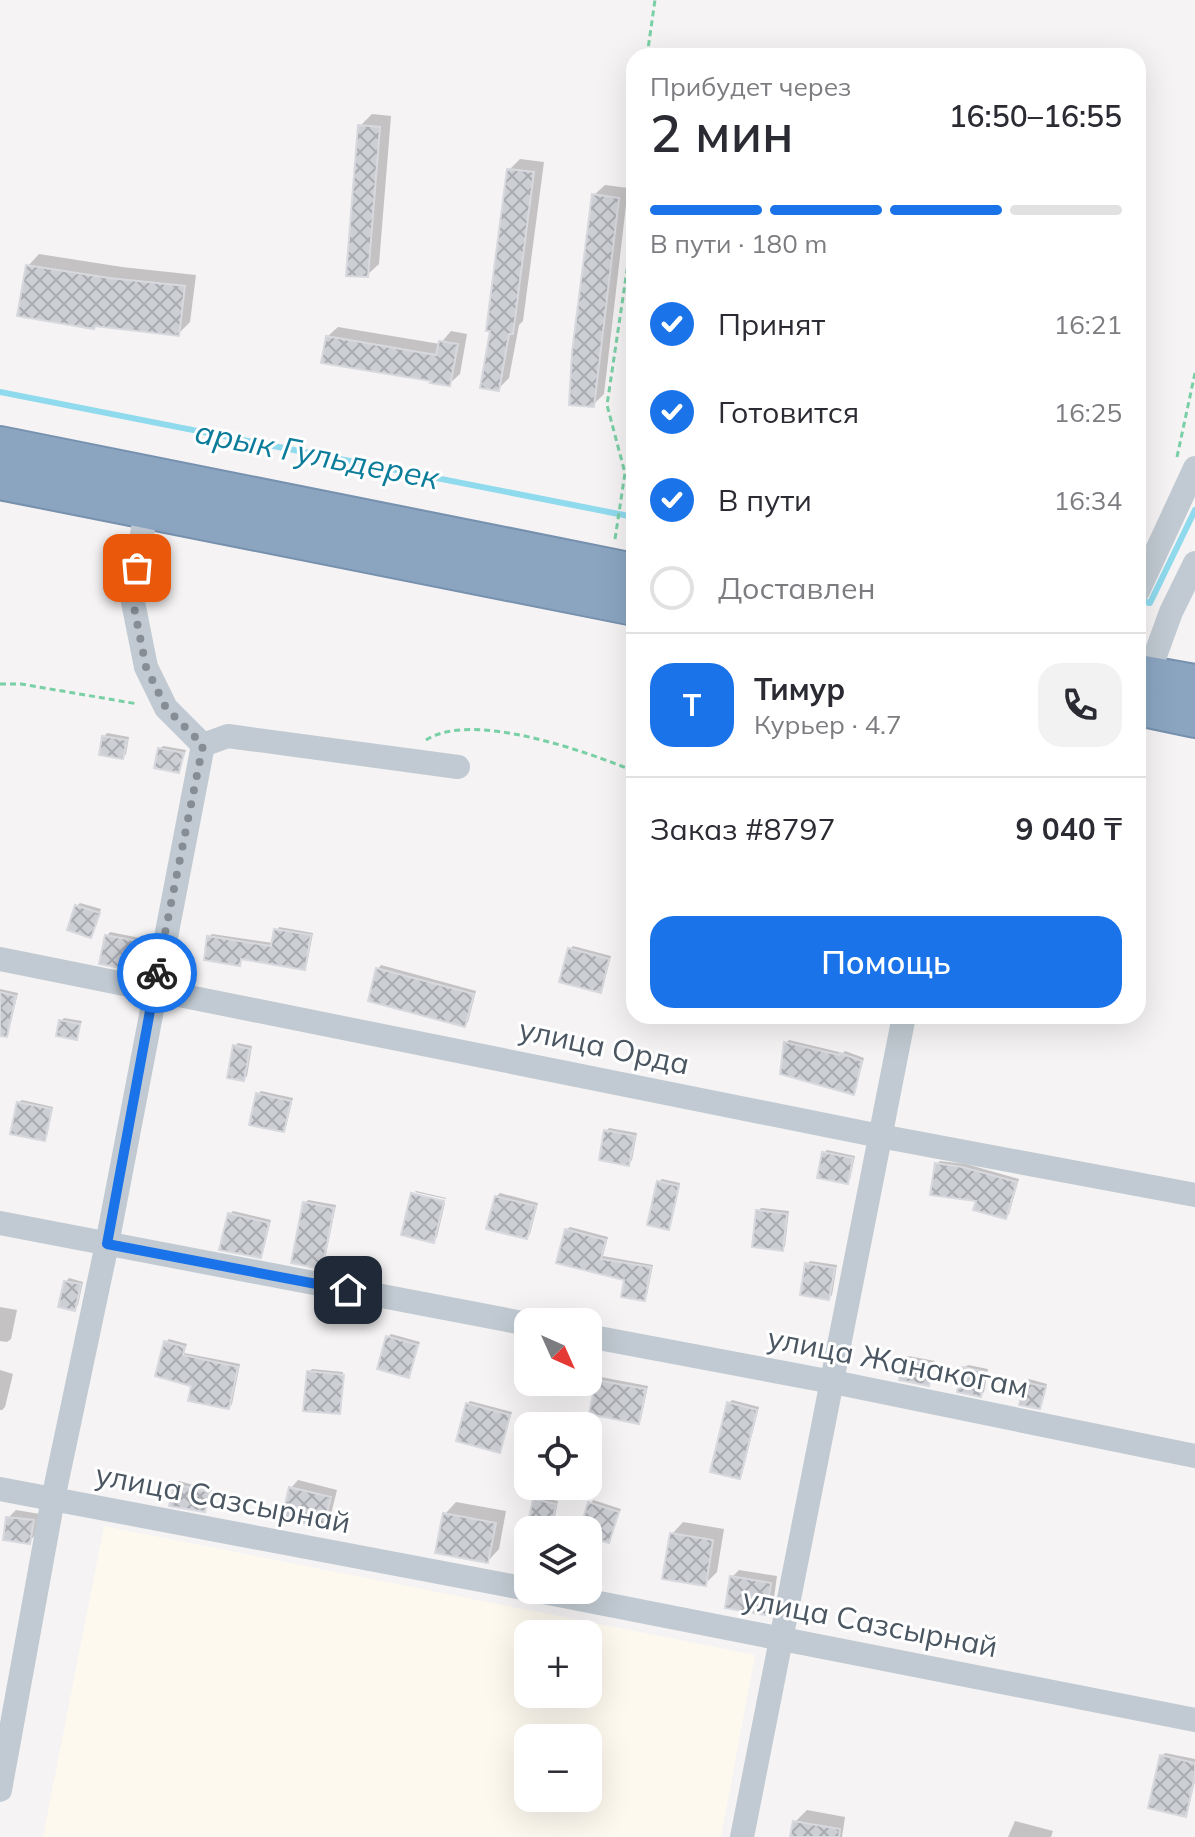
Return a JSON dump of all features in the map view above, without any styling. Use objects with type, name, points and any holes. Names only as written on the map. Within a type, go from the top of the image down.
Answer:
[{"type":"highway","points":[[0,445],[114,485],[146,510],[626,605]]},
{"type":"highway","points":[[0,481],[114,485],[622,569]]},
{"type":"highway","points":[[1146,685],[1195,683]]},
{"type":"highway","points":[[1146,688],[1195,719]]},
{"type":"street","points":[[1146,571],[1190,464]]},
{"type":"street","points":[[146,510],[132,597],[146,667],[166,708],[203,745]]},
{"type":"street","points":[[1146,673],[1195,563]]},
{"type":"street","points":[[203,745],[228,736],[458,767]]},
{"type":"street","points":[[0,1790],[53,1499],[107,1244],[203,745]]},
{"type":"street","name":"улица Орда","points":[[0,959],[880,1136],[1195,1195]]},
{"type":"street","points":[[742,1837],[902,1024]]},
{"type":"street","points":[[0,1223],[514,1321]]},
{"type":"street","name":"улица Жанакогам","points":[[602,1339],[1195,1456]]},
{"type":"street","name":"улица Сазсырнай","points":[[0,1489],[514,1587]]},
{"type":"street","name":"улица Сазсырнай","points":[[602,1603],[1195,1720]]},
{"type":"path","points":[[648,48],[655,0]]},
{"type":"path","points":[[622,569],[625,473],[607,405],[626,277]]},
{"type":"path","points":[[1190,464],[1176,457],[1195,373]]},
{"type":"path","points":[[0,684],[21,684],[166,708]]},
{"type":"path","points":[[399,759],[435,734],[489,729],[576,748],[626,768]]},
{"type":"shaded area","points":[[104,1526],[578,1620],[514,1620],[514,1708],[602,1708],[602,1625],[755,1655],[721,1837],[43,1837]]},
{"type":"building","points":[[358,125],[380,127],[368,277],[346,276]]},
{"type":"building","points":[[507,169],[534,172],[513,334],[509,334],[499,391],[480,388],[490,331],[486,331]]},
{"type":"building","points":[[592,194],[619,198],[594,407],[569,405],[572,352]]},
{"type":"building","points":[[26,265],[185,286],[179,336],[95,326],[94,329],[17,316]]},
{"type":"building","points":[[326,336],[436,355],[439,341],[458,344],[450,386],[321,363]]},
{"type":"building","points":[[102,736],[127,740],[123,759],[99,755]]},
{"type":"building","points":[[158,748],[184,753],[179,773],[154,768]]},
{"type":"building","points":[[75,905],[100,913],[91,938],[67,930]]},
{"type":"building","points":[[274,929],[311,935],[305,970],[241,959],[240,966],[204,960],[207,936],[271,946]]},
{"type":"building","points":[[105,935],[143,942],[137,971],[99,964]]},
{"type":"building","points":[[568,948],[609,959],[601,993],[559,982]]},
{"type":"building","points":[[376,968],[474,994],[465,1027],[368,1001]]},
{"type":"building","points":[[0,992],[16,996],[7,1037],[0,1036]]},
{"type":"building","points":[[59,1020],[80,1024],[77,1040],[56,1036]]},
{"type":"building","points":[[784,1042],[840,1053],[862,1061],[854,1095],[780,1074]]},
{"type":"building","points":[[233,1045],[250,1049],[244,1081],[227,1078]]},
{"type":"building","points":[[256,1093],[291,1101],[284,1132],[249,1125]]},
{"type":"building","points":[[17,1102],[52,1109],[45,1141],[10,1134]]},
{"type":"building","points":[[604,1130],[635,1136],[629,1166],[599,1160]]},
{"type":"building","points":[[822,1152],[853,1158],[848,1184],[817,1178]]},
{"type":"building","points":[[935,1163],[1017,1182],[1006,1219],[973,1210],[976,1201],[930,1195]]},
{"type":"building","points":[[657,1181],[679,1186],[669,1230],[647,1225]]},
{"type":"building","points":[[411,1193],[444,1201],[434,1243],[401,1235]]},
{"type":"building","points":[[495,1196],[536,1206],[527,1239],[486,1229]]},
{"type":"building","points":[[303,1202],[334,1208],[322,1269],[291,1263]]},
{"type":"building","points":[[756,1210],[787,1214],[783,1251],[752,1247]]},
{"type":"building","points":[[228,1213],[269,1223],[261,1258],[219,1250]]},
{"type":"building","points":[[565,1229],[606,1240],[601,1259],[651,1267],[645,1301],[621,1297],[624,1280],[556,1263]]},
{"type":"building","points":[[805,1263],[835,1268],[829,1300],[800,1295]]},
{"type":"building","points":[[64,1281],[81,1284],[75,1311],[58,1307]]},
{"type":"building","points":[[386,1336],[418,1345],[409,1378],[377,1369]]},
{"type":"building","points":[[164,1341],[185,1347],[183,1355],[238,1367],[229,1409],[188,1401],[191,1386],[155,1376]]},
{"type":"building","points":[[903,1358],[933,1364],[929,1386],[899,1380]]},
{"type":"building","points":[[963,1367],[986,1372],[981,1397],[957,1392]]},
{"type":"building","points":[[307,1371],[344,1375],[340,1414],[303,1411]]},
{"type":"building","points":[[602,1381],[646,1389],[639,1424],[602,1417],[602,1412],[589,1412],[593,1396],[602,1396]]},
{"type":"building","points":[[1024,1382],[1046,1387],[1040,1409],[1019,1405]]},
{"type":"building","points":[[727,1402],[757,1410],[740,1479],[710,1472]]},
{"type":"building","points":[[466,1403],[510,1415],[500,1453],[456,1441]]},
{"type":"building","points":[[174,1484],[210,1492],[205,1512],[169,1506]]},
{"type":"building","points":[[289,1487],[331,1497],[323,1528],[282,1518]]},
{"type":"building","points":[[533,1500],[556,1504],[553,1516],[529,1516]]},
{"type":"building","points":[[588,1502],[619,1512],[609,1543],[602,1541],[602,1516],[584,1516]]},
{"type":"building","points":[[443,1513],[496,1523],[488,1563],[435,1553]]},
{"type":"building","points":[[6,1517],[34,1520],[30,1544],[3,1540]]},
{"type":"building","points":[[670,1533],[713,1540],[706,1586],[662,1579]]},
{"type":"building","points":[[730,1576],[771,1583],[766,1615],[725,1608]]},
{"type":"building","points":[[1160,1755],[1195,1763],[1186,1817],[1148,1808]]},
{"type":"building","points":[[793,1821],[840,1829],[839,1837],[790,1837]]},
{"type":"waterway","name":"арык Гульдерек","points":[[0,392],[626,515]]},
{"type":"waterway","name":"арык Гульдерек","points":[[1146,602],[1150,603],[1195,510]]},
{"type":"way so far","points":[[137,568],[132,597],[146,667],[166,708],[203,745],[157,973]]},
{"type":"route","points":[[157,973],[107,1244],[348,1290]]}]
